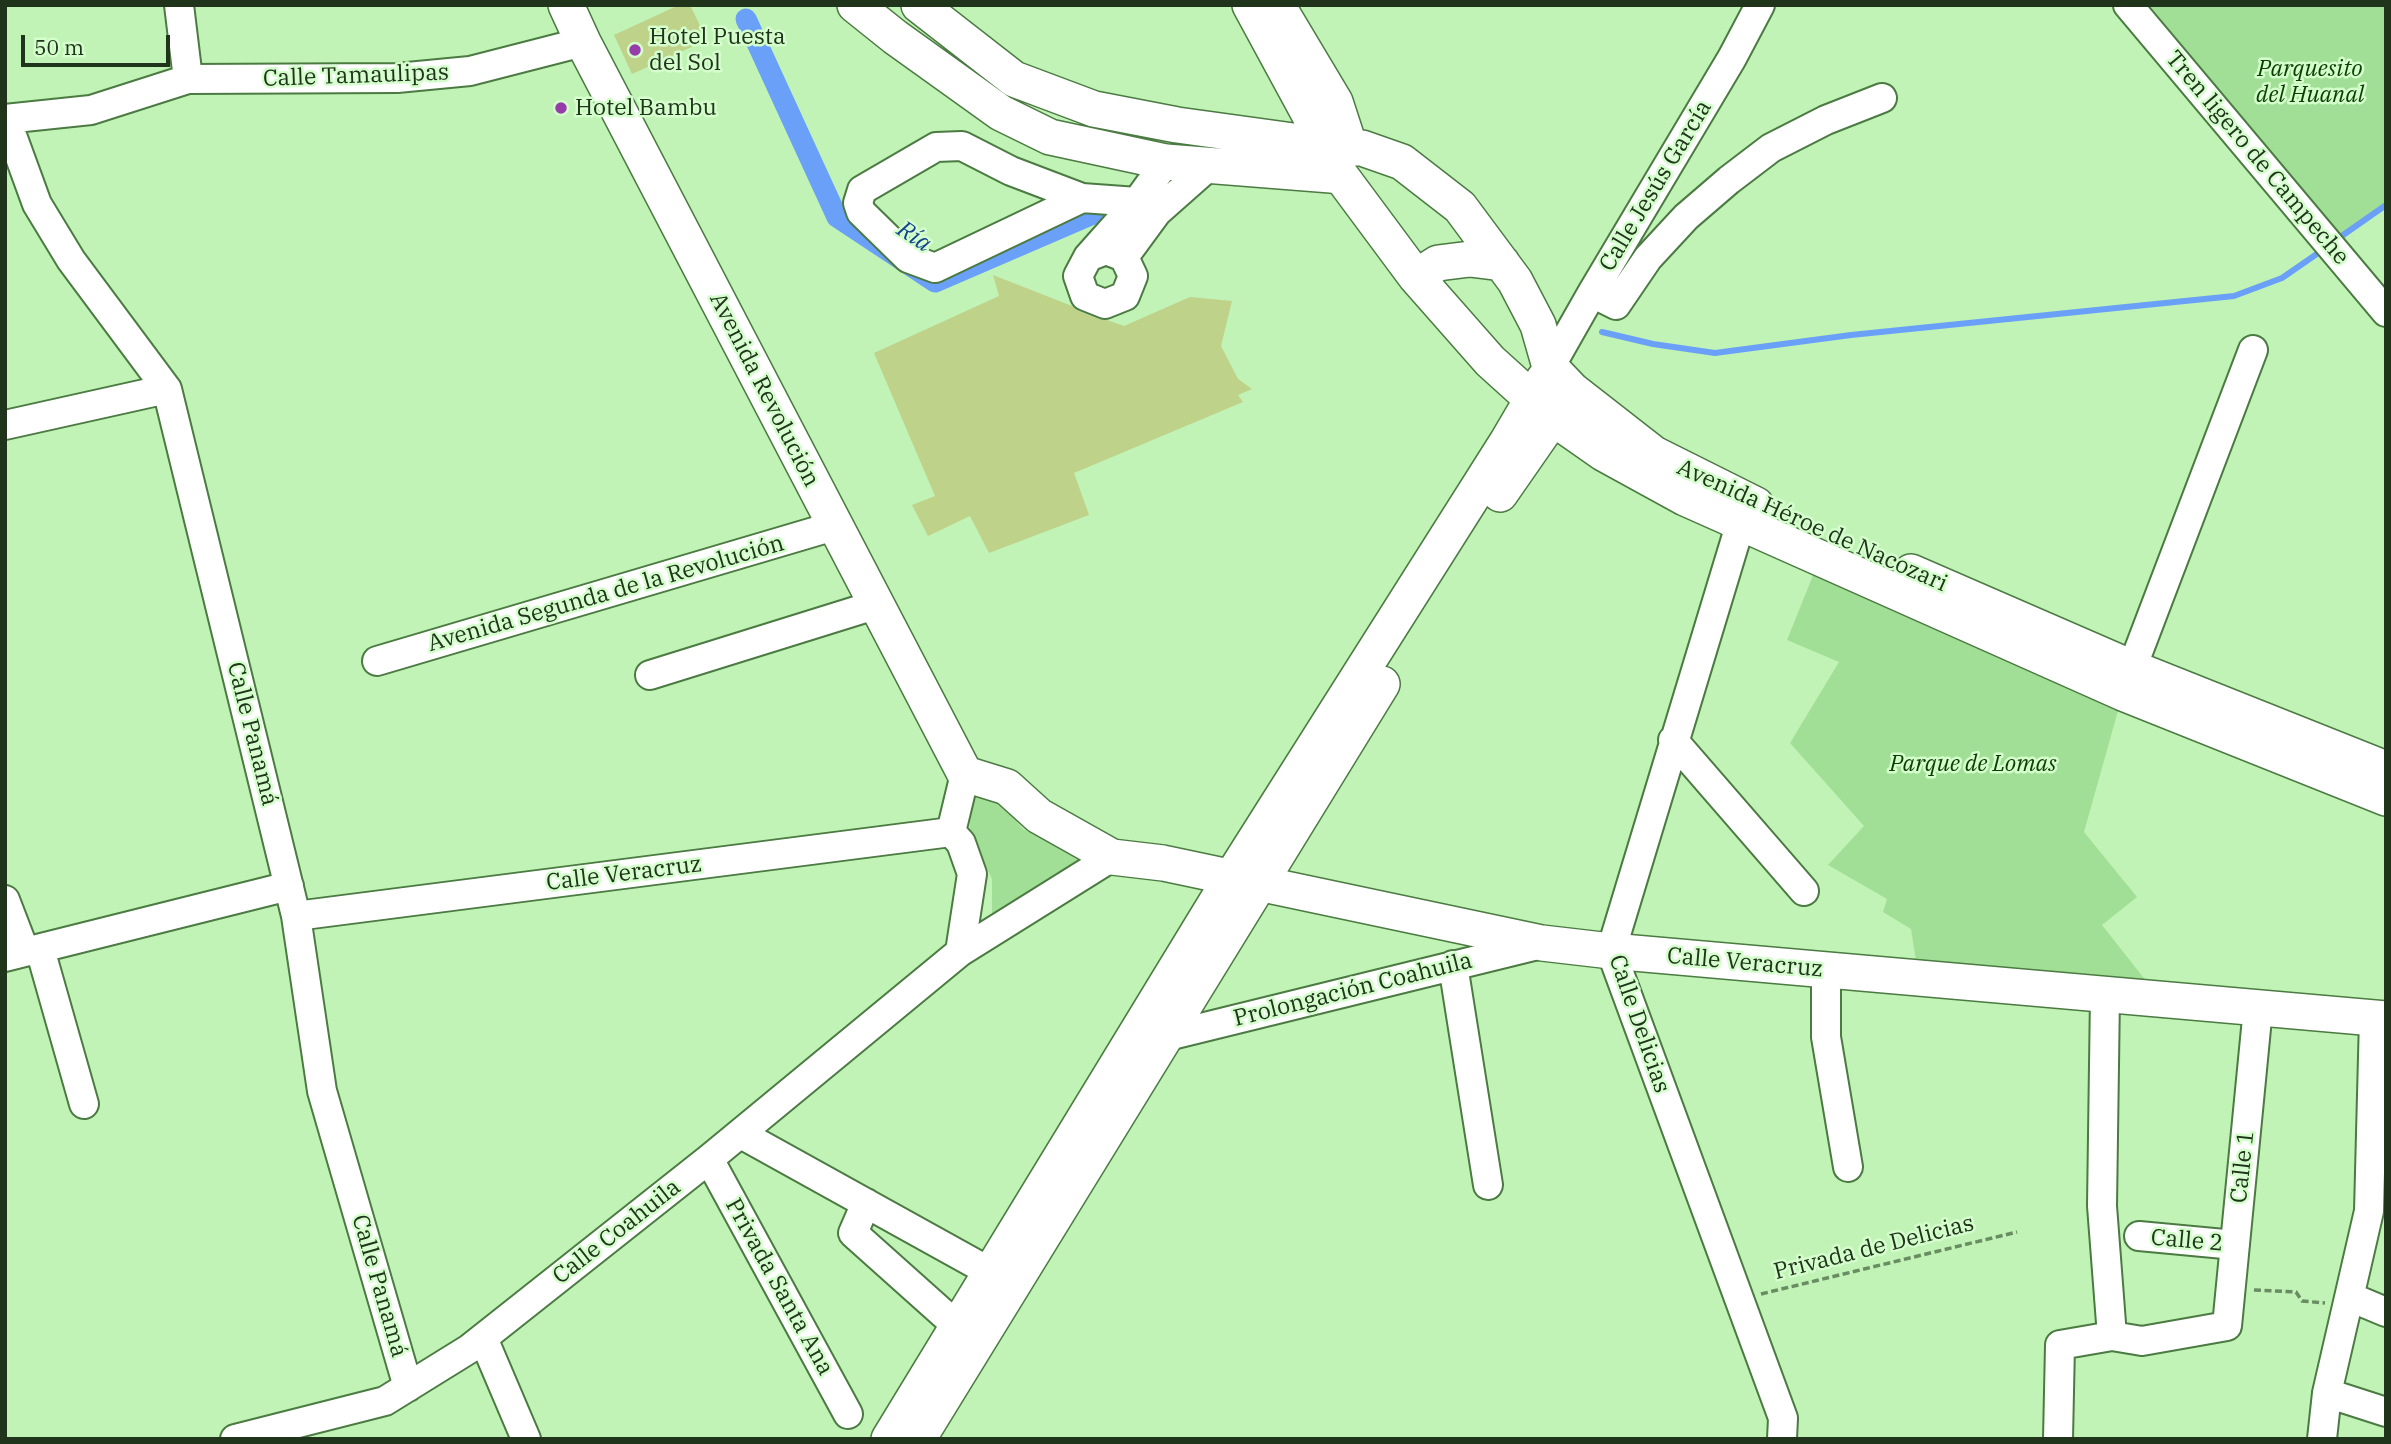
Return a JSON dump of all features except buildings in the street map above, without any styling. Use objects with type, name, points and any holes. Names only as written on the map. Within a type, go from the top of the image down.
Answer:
[{"type":"main road","name":"Avenida Revolución","points":[[566,5],[875,606],[965,774]]},
{"type":"main road","points":[[855,5],[1001,113],[1050,137],[1166,162],[1209,166],[1337,162],[1362,148],[1402,162],[1460,207],[1515,281],[1538,325],[1552,394],[1244,882],[990,1272],[889,1439]]},
{"type":"main road","points":[[919,5],[1014,79],[1094,109],[1337,162]]},
{"type":"main road","name":"Avenida Héroe de Nacozari","points":[[1250,5],[1337,162],[1416,277],[1490,361],[1654,454],[1750,514],[2167,697],[2386,798]]},
{"type":"main road","name":"Avenida Héroe de Nacozari","points":[[1277,5],[1335,102],[1337,162]]},
{"type":"main road","points":[[1416,277],[1438,263],[1470,259],[1502,263]]},
{"type":"main road","name":"Avenida Héroe de Nacozari","points":[[1750,514],[2132,668],[2167,697],[2386,769]]},
{"type":"main road","points":[[965,774],[1007,787],[1040,816],[1112,857]]},
{"type":"main road","name":"Calle Veracruz","points":[[1112,857],[1163,863],[1542,943],[2380,1018]]},
{"type":"main road","points":[[918,1439],[1164,1037],[1244,882]]},
{"type":"street","points":[[179,5],[188,79]]},
{"type":"street","name":"Calle Jesús García","points":[[1552,394],[1592,293],[1732,58],[1760,5]]},
{"type":"street","name":"Tren ligero de Campeche","points":[[2128,5],[2386,312]]},
{"type":"street","name":"Calle Tamaulipas","points":[[6,119],[91,110],[188,79],[397,78],[470,71],[583,42]]},
{"type":"street","points":[[1592,293],[1616,306],[1648,258],[1676,228],[1729,180],[1771,148],[1826,120],[1882,98]]},
{"type":"street","name":"Calle Panamá","points":[[6,119],[37,204],[71,260],[167,389],[296,916],[322,1091],[408,1387]]},
{"type":"street","points":[[1082,198],[935,268],[908,258],[861,212],[858,203],[862,190],[936,147],[962,146],[1011,171],[1082,198],[1147,207]]},
{"type":"street","points":[[1124,257],[1166,162]]},
{"type":"street","points":[[1088,257],[1106,250],[1124,257],[1133,276],[1125,296],[1105,304],[1085,296],[1078,276],[1088,257],[1147,207],[1209,166]]},
{"type":"street","points":[[2132,668],[2253,350]]},
{"type":"street","points":[[5,425],[167,389]]},
{"type":"street","name":"Calle Delicias","points":[[1750,514],[1673,740],[1611,951],[1783,1418],[1782,1439]]},
{"type":"street","name":"Avenida Segunda de la Revolución","points":[[377,661],[834,526]]},
{"type":"street","points":[[650,675],[875,606]]},
{"type":"street","points":[[1673,740],[1804,891]]},
{"type":"street","points":[[960,952],[972,874],[961,843],[951,832],[965,774]]},
{"type":"street","name":"Calle Veracruz","points":[[296,916],[951,832]]},
{"type":"street","name":"Calle Coahuila","points":[[235,1439],[301,1431],[384,1401],[483,1338],[709,1159],[960,952],[1112,857]]},
{"type":"street","points":[[24,953],[289,887]]},
{"type":"street","points":[[5,900],[84,1104]]},
{"type":"street","name":"Prolongación Coahuila","points":[[1164,1037],[1542,943]]},
{"type":"street","points":[[1453,965],[1488,1185]]},
{"type":"street","points":[[1826,970],[1826,1037],[1848,1167]]},
{"type":"street","points":[[2058,1439],[2060,1345],[2112,1336],[2102,1206],[2105,995]]},
{"type":"street","name":"Calle 1","points":[[2112,1336],[2142,1341],[2227,1326],[2258,1008]]},
{"type":"street","points":[[2322,1439],[2327,1393],[2369,1211],[2380,1018]]},
{"type":"street","points":[[741,1133],[990,1272]]},
{"type":"street","name":"Privada Santa Ana","points":[[709,1159],[848,1414]]},
{"type":"street","points":[[866,1203],[853,1233],[957,1326]]},
{"type":"street","name":"Calle 2","points":[[2139,1236],[2235,1245]]},
{"type":"street","points":[[2349,1301],[2386,1312]]},
{"type":"street","points":[[483,1338],[526,1439]]},
{"type":"street","points":[[2327,1393],[2386,1412]]},
{"type":"path","name":"Privada de Delicias","points":[[1739,1299],[2017,1231]]},
{"type":"path","points":[[2231,1289],[2296,1292],[2302,1301],[2349,1301]]},
{"type":"green space","name":"Parquesito del Huanal","points":[[2149,5],[2386,5],[2386,205],[2340,237]]},
{"type":"green space","name":"Parque de Lomas","points":[[1820,558],[2123,693],[2084,832],[2137,897],[2102,925],[2154,991],[1917,967],[1911,929],[1883,912],[1887,899],[1828,865],[1864,826],[1790,743],[1839,662],[1787,640]]},
{"type":"green space","points":[[973,794],[1001,803],[1023,829],[1085,861],[992,915],[992,879],[969,832]]},
{"type":"waterway","name":"Ría","points":[[746,19],[837,217],[935,282],[1197,169]]},
{"type":"waterway","points":[[2336,240],[2386,205]]},
{"type":"waterway","points":[[1602,332],[1653,344],[1715,353],[1851,335],[2234,296],[2282,278],[2324,249]]},
{"type":"place","name":"Hotel Puesta del Sol","points":[[635,50]]},
{"type":"place","name":"Hotel Bambu","points":[[561,108]]}]
